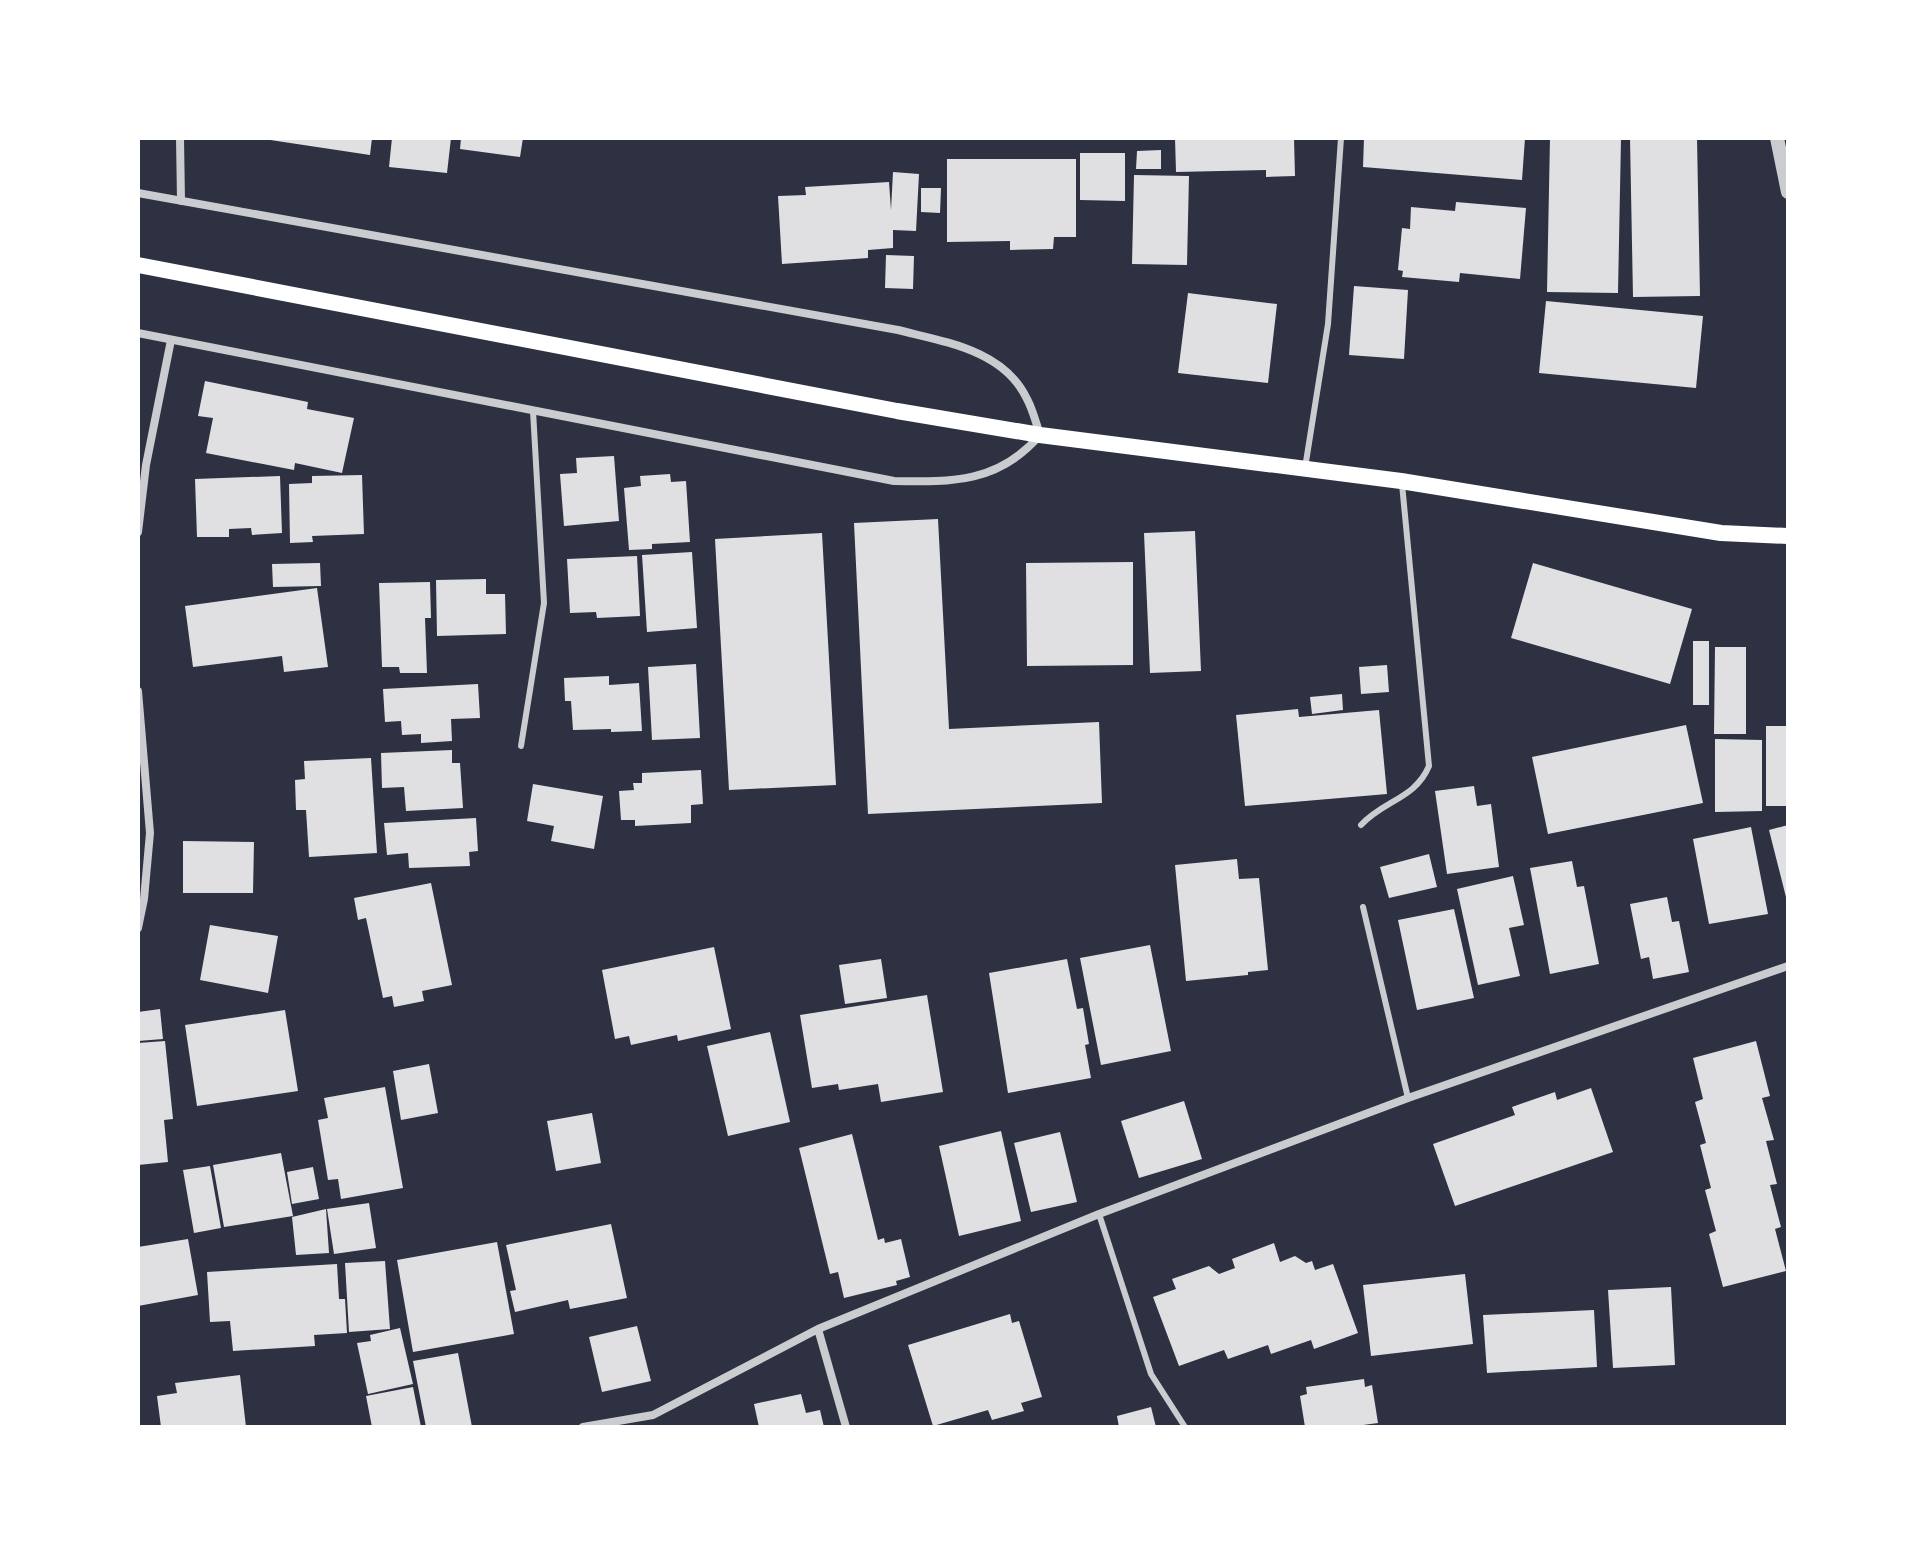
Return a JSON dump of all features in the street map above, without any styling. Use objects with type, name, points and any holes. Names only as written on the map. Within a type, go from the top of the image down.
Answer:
[{"type":"main road","points":[[138,265],[897,411],[1040,435],[1401,481],[1721,533],[1788,536]]},
{"type":"street","points":[[180,138],[181,201]]},
{"type":"street","points":[[1777,138],[1788,192]]},
{"type":"street","points":[[138,193],[898,330],[942,341],[979,351],[1011,376],[1027,397],[1040,435],[1027,450],[1001,467],[968,480],[894,481],[138,333]]},
{"type":"street","points":[[138,532],[146,465],[171,340]]},
{"type":"street","points":[[138,691],[150,833],[138,928]]},
{"type":"street","points":[[583,1427],[653,1415],[818,1329],[1099,1214],[1408,1098],[1788,966]]},
{"type":"street","points":[[818,1329],[846,1427]]},
{"type":"lane","points":[[1305,468],[1328,324],[1341,138]]},
{"type":"lane","points":[[521,746],[544,603],[533,411]]},
{"type":"lane","points":[[1361,825],[1374,812],[1411,792],[1422,782],[1429,766],[1401,481]]},
{"type":"lane","points":[[1363,907],[1408,1098]]},
{"type":"lane","points":[[1099,1214],[1151,1374],[1185,1427]]},
{"type":"building","points":[[257,138],[372,138],[370,155]]},
{"type":"building","points":[[392,138],[451,138],[447,173],[389,167]]},
{"type":"building","points":[[461,138],[523,138],[520,157],[460,149]]},
{"type":"building","points":[[1175,138],[1294,138],[1295,176],[1266,177],[1266,170],[1176,172]]},
{"type":"building","points":[[1364,138],[1525,138],[1522,180],[1363,167]]},
{"type":"building","points":[[1550,138],[1621,138],[1618,293],[1547,292]]},
{"type":"building","points":[[1630,138],[1697,138],[1700,296],[1633,297]]},
{"type":"building","points":[[1161,150],[1161,169],[1136,169],[1137,151]]},
{"type":"building","points":[[1080,153],[1125,153],[1125,201],[1080,200]]},
{"type":"building","points":[[947,159],[1076,159],[1076,237],[1054,237],[1053,249],[1010,250],[1010,241],[947,242]]},
{"type":"building","points":[[893,172],[919,174],[916,231],[893,230],[893,248],[868,250],[868,258],[782,264],[778,196],[806,195],[805,187],[889,182],[891,210]]},
{"type":"building","points":[[1134,175],[1189,176],[1187,265],[1132,264]]},
{"type":"building","points":[[921,188],[941,188],[940,213],[921,212]]},
{"type":"building","points":[[1456,202],[1526,208],[1520,279],[1460,273],[1459,282],[1402,277],[1403,271],[1398,270],[1402,228],[1410,229],[1411,207],[1455,211]]},
{"type":"building","points":[[886,255],[914,256],[913,289],[885,288]]},
{"type":"building","points":[[1354,286],[1408,290],[1404,359],[1349,355]]},
{"type":"building","points":[[1188,293],[1277,304],[1268,383],[1178,373]]},
{"type":"building","points":[[1546,301],[1703,316],[1696,388],[1539,373]]},
{"type":"building","points":[[205,381],[308,402],[307,409],[354,418],[342,473],[295,463],[294,470],[206,453],[213,418],[198,416]]},
{"type":"building","points":[[614,456],[619,521],[564,526],[560,474],[577,473],[576,458]]},
{"type":"building","points":[[670,474],[671,482],[686,481],[690,542],[652,544],[652,549],[629,550],[624,488],[641,486],[640,476]]},
{"type":"building","points":[[362,475],[364,534],[312,536],[313,542],[290,543],[289,484],[312,483],[312,476]]},
{"type":"building","points":[[280,476],[282,533],[252,535],[251,528],[229,529],[229,537],[197,537],[195,479]]},
{"type":"building","points":[[938,519],[949,729],[1099,722],[1102,803],[868,814],[854,523]]},
{"type":"building","points":[[1195,531],[1201,671],[1150,673],[1144,533]]},
{"type":"building","points":[[822,533],[836,785],[729,790],[715,539]]},
{"type":"building","points":[[692,552],[697,628],[647,632],[642,555]]},
{"type":"building","points":[[637,556],[640,616],[597,618],[596,612],[570,613],[567,559]]},
{"type":"building","points":[[1133,562],[1133,665],[1027,666],[1026,563]]},
{"type":"building","points":[[320,563],[321,586],[273,587],[272,564]]},
{"type":"building","points":[[1533,563],[1692,609],[1670,684],[1511,638]]},
{"type":"building","points":[[486,579],[486,594],[505,594],[506,634],[437,636],[436,580]]},
{"type":"building","points":[[430,582],[431,618],[425,618],[427,673],[400,673],[399,667],[382,667],[379,583]]},
{"type":"building","points":[[317,588],[328,667],[284,672],[282,656],[193,667],[185,606]]},
{"type":"building","points":[[1693,641],[1709,641],[1709,705],[1693,705]]},
{"type":"building","points":[[1715,647],[1746,647],[1746,734],[1714,734]]},
{"type":"building","points":[[696,664],[700,738],[652,740],[648,667]]},
{"type":"building","points":[[1387,665],[1389,692],[1361,694],[1359,667]]},
{"type":"building","points":[[609,676],[609,685],[639,683],[642,731],[573,730],[571,701],[565,701],[564,678]]},
{"type":"building","points":[[478,684],[480,718],[451,719],[452,741],[421,743],[421,734],[402,735],[401,721],[385,722],[383,689]]},
{"type":"building","points":[[1342,694],[1343,710],[1312,714],[1310,697]]},
{"type":"building","points":[[1298,709],[1299,717],[1379,710],[1387,794],[1245,806],[1236,715]]},
{"type":"building","points":[[1686,725],[1703,803],[1548,834],[1532,757]]},
{"type":"building","points":[[1766,726],[1788,726],[1788,806],[1766,806]]},
{"type":"building","points":[[1715,739],[1762,740],[1762,811],[1715,812]]},
{"type":"building","points":[[452,750],[452,763],[460,763],[463,808],[406,811],[404,787],[382,788],[381,753]]},
{"type":"building","points":[[371,758],[377,853],[309,857],[306,810],[296,810],[295,780],[305,779],[304,761]]},
{"type":"building","points":[[701,770],[703,804],[691,805],[691,823],[635,826],[635,820],[621,820],[619,791],[634,790],[633,783],[642,783],[642,773]]},
{"type":"building","points":[[533,784],[603,796],[594,849],[551,841],[554,826],[527,821]]},
{"type":"building","points":[[1474,786],[1477,806],[1491,804],[1499,867],[1447,874],[1435,791]]},
{"type":"building","points":[[476,818],[478,851],[469,852],[470,866],[409,868],[408,853],[387,855],[384,823]]},
{"type":"building","points":[[1788,825],[1788,901],[1787,901],[1769,830]]},
{"type":"building","points":[[1751,827],[1768,914],[1709,924],[1693,839]]},
{"type":"building","points":[[183,841],[254,842],[253,893],[183,893]]},
{"type":"building","points":[[1429,854],[1437,887],[1389,898],[1380,867]]},
{"type":"building","points":[[1237,859],[1239,879],[1259,878],[1268,970],[1186,981],[1175,865]]},
{"type":"building","points":[[1572,861],[1577,887],[1584,886],[1599,964],[1550,974],[1530,868]]},
{"type":"building","points":[[1513,876],[1524,925],[1509,928],[1520,976],[1478,985],[1457,889]]},
{"type":"building","points":[[431,883],[452,985],[422,991],[424,1001],[394,1007],[392,996],[383,998],[366,918],[358,920],[354,898]]},
{"type":"building","points":[[1667,897],[1672,922],[1679,921],[1689,972],[1653,979],[1649,957],[1641,959],[1630,904]]},
{"type":"building","points":[[1454,909],[1474,998],[1417,1010],[1398,920]]},
{"type":"building","points":[[210,925],[278,936],[268,993],[200,980]]},
{"type":"building","points":[[1150,945],[1171,1051],[1101,1065],[1080,958]]},
{"type":"building","points":[[714,947],[731,1029],[678,1041],[677,1035],[631,1045],[629,1036],[615,1039],[602,970]]},
{"type":"building","points":[[881,959],[887,998],[845,1004],[839,965]]},
{"type":"building","points":[[1067,959],[1077,1009],[1083,1008],[1091,1078],[1008,1093],[989,973]]},
{"type":"building","points":[[927,995],[943,1092],[881,1102],[878,1084],[839,1090],[838,1084],[812,1088],[800,1015]]},
{"type":"building","points":[[160,1009],[163,1039],[138,1041],[138,1012]]},
{"type":"building","points":[[285,1010],[298,1091],[197,1106],[185,1025]]},
{"type":"building","points":[[770,1032],[790,1122],[728,1136],[707,1046]]},
{"type":"building","points":[[165,1041],[173,1119],[164,1120],[168,1162],[138,1165],[138,1043]]},
{"type":"building","points":[[1756,1041],[1770,1096],[1762,1098],[1774,1140],[1766,1141],[1777,1184],[1770,1185],[1781,1227],[1775,1229],[1786,1271],[1723,1287],[1709,1234],[1716,1231],[1705,1190],[1711,1188],[1700,1145],[1706,1143],[1695,1102],[1703,1099],[1693,1058]]},
{"type":"building","points":[[429,1064],[438,1113],[401,1120],[393,1071]]},
{"type":"building","points":[[385,1087],[403,1188],[341,1199],[338,1179],[328,1180],[318,1120],[328,1118],[324,1098]]},
{"type":"building","points":[[1591,1088],[1613,1152],[1455,1206],[1433,1144],[1515,1115],[1512,1107],[1555,1092],[1557,1100]]},
{"type":"building","points":[[1184,1101],[1202,1159],[1139,1178],[1121,1121]]},
{"type":"building","points":[[592,1113],[601,1163],[556,1171],[547,1121]]},
{"type":"building","points":[[1001,1131],[1021,1221],[959,1236],[939,1146]]},
{"type":"building","points":[[1060,1132],[1077,1202],[1031,1212],[1014,1143]]},
{"type":"building","points":[[852,1134],[878,1240],[884,1238],[885,1243],[901,1239],[910,1277],[896,1281],[897,1285],[844,1298],[838,1272],[830,1274],[799,1148]]},
{"type":"building","points":[[281,1153],[293,1216],[224,1227],[213,1165]]},
{"type":"building","points":[[210,1166],[221,1228],[194,1233],[183,1170]]},
{"type":"building","points":[[313,1167],[319,1199],[292,1204],[287,1172]]},
{"type":"building","points":[[369,1203],[376,1248],[334,1254],[327,1209]]},
{"type":"building","points":[[326,1209],[329,1253],[296,1255],[292,1217]]},
{"type":"building","points":[[611,1224],[627,1298],[570,1309],[568,1300],[515,1312],[510,1291],[516,1290],[506,1245]]},
{"type":"building","points":[[188,1239],[198,1295],[138,1306],[138,1247]]},
{"type":"building","points":[[497,1242],[514,1334],[413,1352],[397,1260]]},
{"type":"building","points":[[1274,1243],[1280,1262],[1295,1256],[1306,1263],[1312,1261],[1315,1270],[1333,1264],[1358,1333],[1314,1349],[1311,1340],[1271,1354],[1268,1345],[1228,1359],[1224,1350],[1179,1366],[1153,1297],[1176,1289],[1172,1279],[1209,1266],[1219,1274],[1235,1268],[1232,1259]]},
{"type":"building","points":[[385,1261],[390,1329],[349,1332],[345,1263]]},
{"type":"building","points":[[337,1264],[339,1299],[345,1299],[347,1333],[314,1335],[315,1346],[233,1351],[230,1321],[210,1322],[207,1272]]},
{"type":"building","points":[[1465,1274],[1473,1344],[1371,1356],[1363,1285]]},
{"type":"building","points":[[1671,1287],[1675,1365],[1613,1368],[1608,1290]]},
{"type":"building","points":[[1594,1310],[1597,1367],[1487,1373],[1483,1315]]},
{"type":"building","points":[[1010,1314],[1012,1323],[1019,1321],[1042,1397],[1021,1403],[1024,1411],[992,1420],[988,1410],[933,1426],[908,1345]]},
{"type":"building","points":[[637,1326],[651,1381],[602,1392],[589,1337]]},
{"type":"building","points":[[400,1328],[413,1384],[368,1394],[357,1343],[371,1341],[370,1335]]},
{"type":"building","points":[[458,1353],[472,1427],[426,1427],[413,1361]]},
{"type":"building","points":[[240,1375],[246,1427],[161,1427],[157,1396],[177,1393],[175,1383]]},
{"type":"building","points":[[1364,1379],[1365,1387],[1372,1385],[1378,1423],[1305,1427],[1300,1396],[1307,1394],[1306,1387]]},
{"type":"building","points":[[413,1387],[421,1427],[372,1427],[366,1396]]},
{"type":"building","points":[[801,1394],[806,1413],[820,1410],[824,1427],[759,1427],[754,1404]]},
{"type":"building","points":[[1151,1407],[1156,1427],[1119,1427],[1117,1416]]}]
